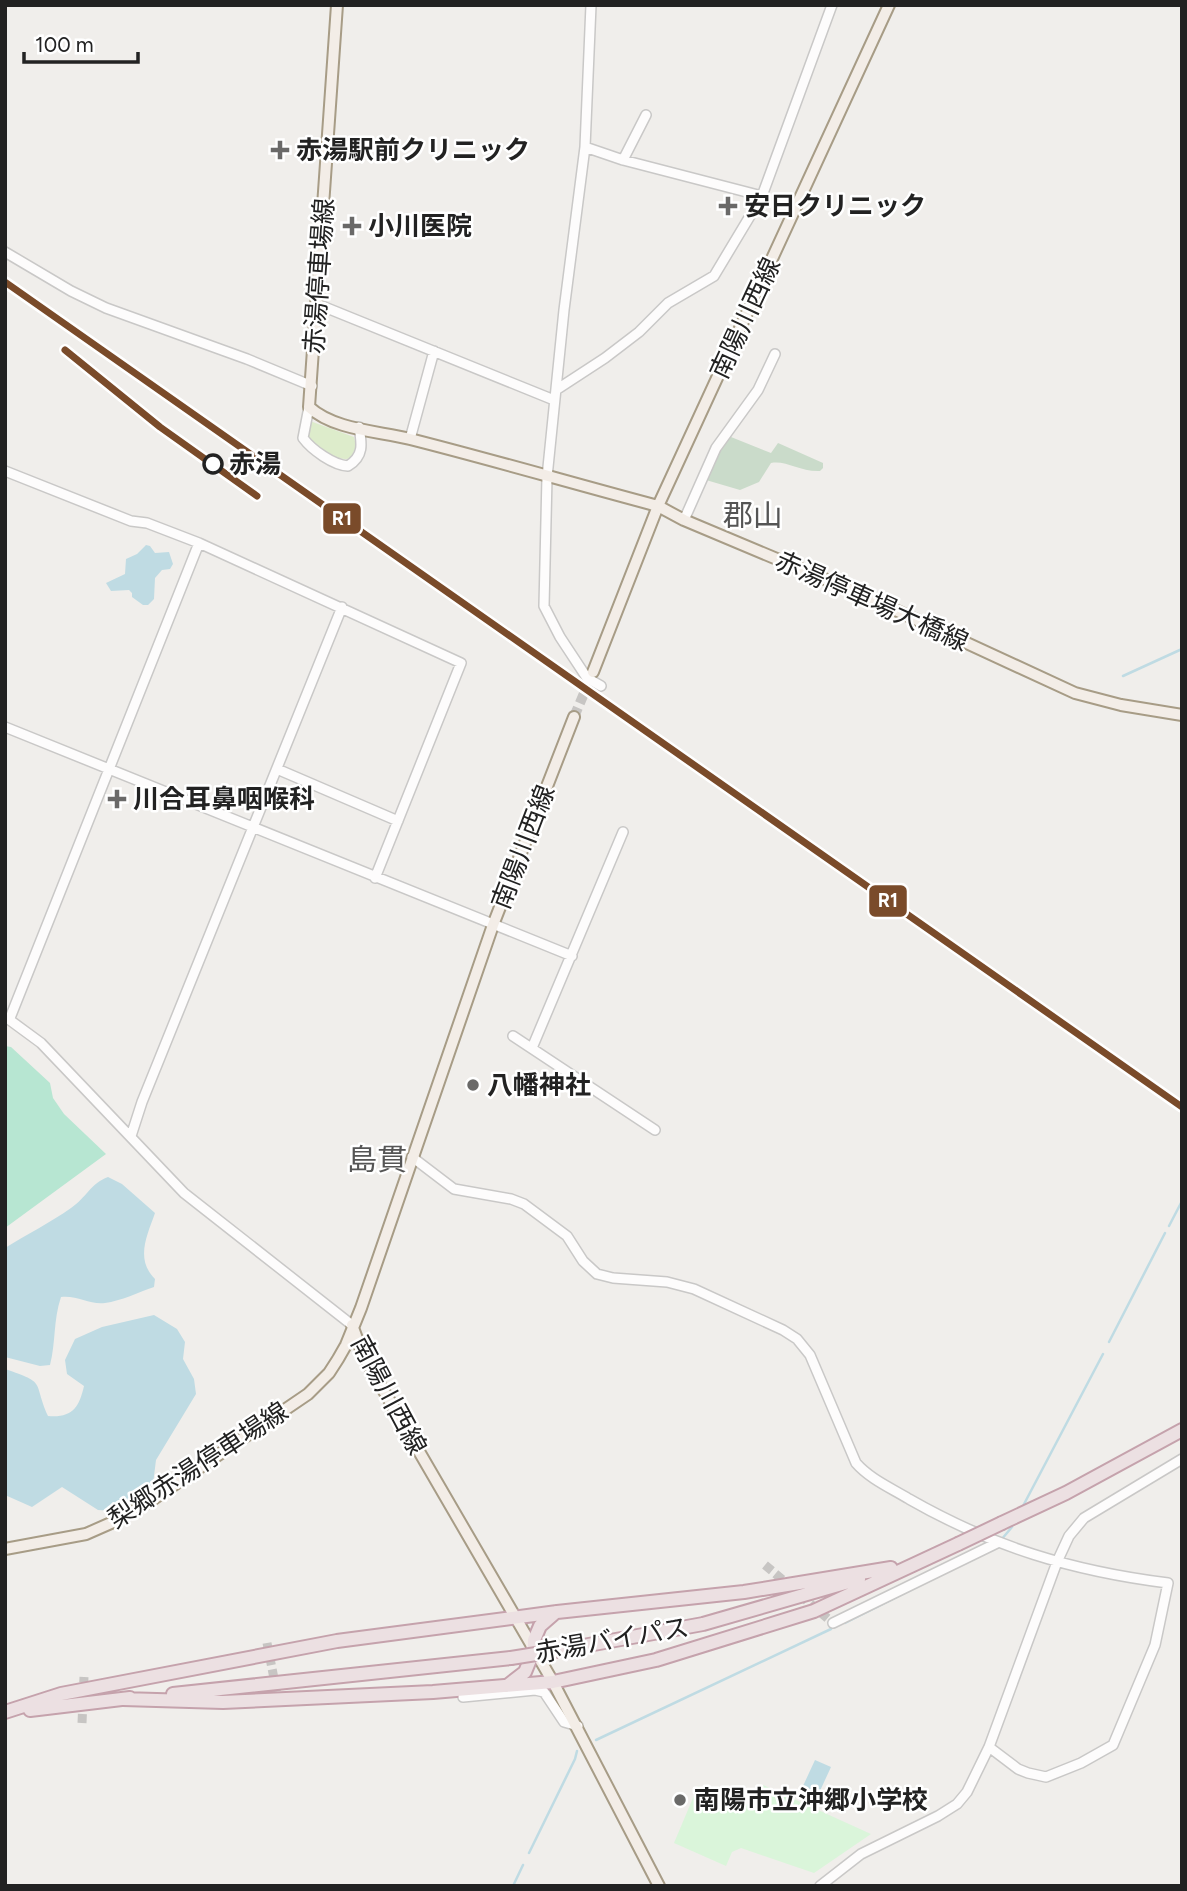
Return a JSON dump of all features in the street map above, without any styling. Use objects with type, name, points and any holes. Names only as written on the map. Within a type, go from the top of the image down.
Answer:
[{"type":"highway","name":"赤湯バイパス","points":[[5,1712],[511,1658],[679,1629],[751,1612],[958,1544],[1066,1493],[1182,1430]]},
{"type":"highway","points":[[122,1699],[223,1702],[433,1692],[553,1682],[656,1660],[814,1611],[958,1544]]},
{"type":"highway","points":[[5,1712],[61,1694],[325,1643],[515,1617],[744,1592],[891,1568]]},
{"type":"highway","points":[[507,1687],[525,1672],[540,1626],[557,1612]]},
{"type":"main road","name":"赤湯停車場線","points":[[309,407],[337,5]]},
{"type":"main road","name":"南陽川西線","points":[[593,672],[658,506],[889,5]]},
{"type":"main road","name":"赤湯停車場大橋線","points":[[309,407],[331,420],[658,506],[684,520],[865,596],[1075,693],[1121,705],[1182,715]]},
{"type":"main road","name":"南陽川西線","points":[[575,717],[493,925],[376,1266],[352,1325],[363,1355],[578,1726],[659,1886]]},
{"type":"main road","name":"梨郷赤湯停車場線","points":[[5,1549],[86,1534],[120,1519],[152,1500],[308,1394],[329,1373],[338,1359],[352,1325]]},
{"type":"street","points":[[591,5],[584,147],[547,477],[544,606],[560,637],[587,678],[601,686]]},
{"type":"street","points":[[555,395],[639,331],[668,303],[714,276],[762,196],[832,5]]},
{"type":"street","points":[[623,160],[646,115]]},
{"type":"street","points":[[584,147],[623,160],[762,196]]},
{"type":"street","points":[[5,252],[71,291],[106,308],[247,359],[312,386]]},
{"type":"street","points":[[317,304],[433,351],[555,395]]},
{"type":"street","points":[[410,439],[433,351]]},
{"type":"street","points":[[684,520],[716,448],[758,390],[775,355]]},
{"type":"street","points":[[309,407],[303,438],[337,464],[348,466],[358,457],[362,446],[359,427]]},
{"type":"street","points":[[5,471],[131,521],[147,523],[199,543],[461,663],[375,878]]},
{"type":"street","points":[[199,543],[8,1018],[41,1043],[184,1193],[352,1325]]},
{"type":"street","points":[[131,1136],[142,1102],[342,607]]},
{"type":"street","points":[[5,727],[572,956]]},
{"type":"street","points":[[278,769],[398,821]]},
{"type":"street","points":[[532,1048],[623,832]]},
{"type":"street","points":[[513,1036],[655,1130]]},
{"type":"street","points":[[412,1157],[454,1189],[511,1199],[524,1204],[566,1236],[583,1261],[597,1274],[613,1278],[667,1282],[694,1289],[783,1329],[797,1339],[810,1356],[856,1463],[864,1473],[927,1509],[997,1543],[1057,1562],[1112,1575],[1168,1583],[1155,1645],[1113,1745],[1100,1754],[1046,1777],[1018,1769],[989,1747]]},
{"type":"street","points":[[820,1886],[860,1854],[957,1804],[974,1781],[989,1747],[1069,1536],[1084,1518],[1182,1459]]},
{"type":"street","points":[[834,1623],[997,1543]]},
{"type":"street","points":[[463,1698],[535,1690],[544,1692],[564,1722],[578,1726]]},
{"type":"green space","points":[[310,421],[354,437],[356,446],[351,458],[333,456],[315,445],[307,436]]},
{"type":"green space","points":[[731,437],[771,453],[778,443],[823,463],[823,468],[813,471],[771,463],[759,482],[740,490],[706,480],[719,451]]},
{"type":"green space","points":[[5,1046],[11,1047],[50,1083],[53,1098],[64,1114],[106,1154],[5,1228]]},
{"type":"green space","points":[[763,1785],[871,1834],[814,1873],[741,1848],[732,1852],[726,1866],[674,1843],[698,1786],[754,1807]]},
{"type":"water","points":[[146,545],[155,553],[169,552],[173,564],[170,569],[162,570],[155,578],[154,599],[148,605],[143,605],[132,597],[129,590],[111,591],[106,583],[125,574],[126,559],[137,554]]},
{"type":"water","points":[[108,1177],[122,1184],[155,1213],[144,1247],[145,1263],[155,1279],[154,1287],[105,1303],[61,1297],[50,1365],[40,1366],[5,1357],[5,1248],[71,1208],[97,1183]]},
{"type":"water","points":[[154,1315],[177,1329],[185,1342],[183,1359],[194,1379],[196,1394],[156,1460],[153,1484],[112,1511],[98,1510],[62,1487],[32,1507],[5,1495],[5,1369],[28,1378],[37,1385],[48,1416],[69,1413],[77,1406],[84,1386],[67,1374],[65,1360],[75,1339],[102,1327]]},
{"type":"water","points":[[815,1760],[831,1767],[819,1793],[803,1786]]},
{"type":"waterway","points":[[1123,676],[1182,649]]},
{"type":"waterway","points":[[1169,1226],[1182,1201]]},
{"type":"waterway","points":[[1109,1342],[1165,1233]]},
{"type":"waterway","points":[[1023,1506],[1103,1354]]},
{"type":"waterway","points":[[1001,1540],[1012,1527]]},
{"type":"waterway","points":[[845,1623],[923,1584]]},
{"type":"waterway","points":[[596,1740],[831,1629]]},
{"type":"waterway","points":[[529,1853],[577,1751]]},
{"type":"waterway","points":[[513,1886],[523,1865]]},
{"type":"tunnel","points":[[574,717],[593,672]]},
{"type":"tunnel","points":[[765,1565],[790,1586]]},
{"type":"tunnel","points":[[800,1595],[833,1623]]},
{"type":"tunnel","points":[[267,1643],[280,1709]]},
{"type":"tunnel","points":[[82,1723],[84,1677]]},
{"type":"railway","points":[[210,464],[257,496]]},
{"type":"transit line","name":"R1","points":[[5,282],[1182,1107]]},
{"type":"transit line","name":"R1","points":[[65,350],[160,427],[257,496]]},
{"type":"place","name":"赤湯駅前クリニック","points":[[280,150]]},
{"type":"place","name":"安日クリニック","points":[[728,206]]},
{"type":"place","name":"小川医院","points":[[352,226]]},
{"type":"place","name":"赤湯","points":[[213,464]]},
{"type":"place","name":"川合耳鼻咽喉科","points":[[117,799]]},
{"type":"place","name":"八幡神社","points":[[473,1085]]},
{"type":"place","name":"南陽市立沖郷小学校","points":[[680,1800]]},
{"type":"district","name":"郡山","points":[[753,515]]},
{"type":"district","name":"島貫","points":[[377,1159]]}]
